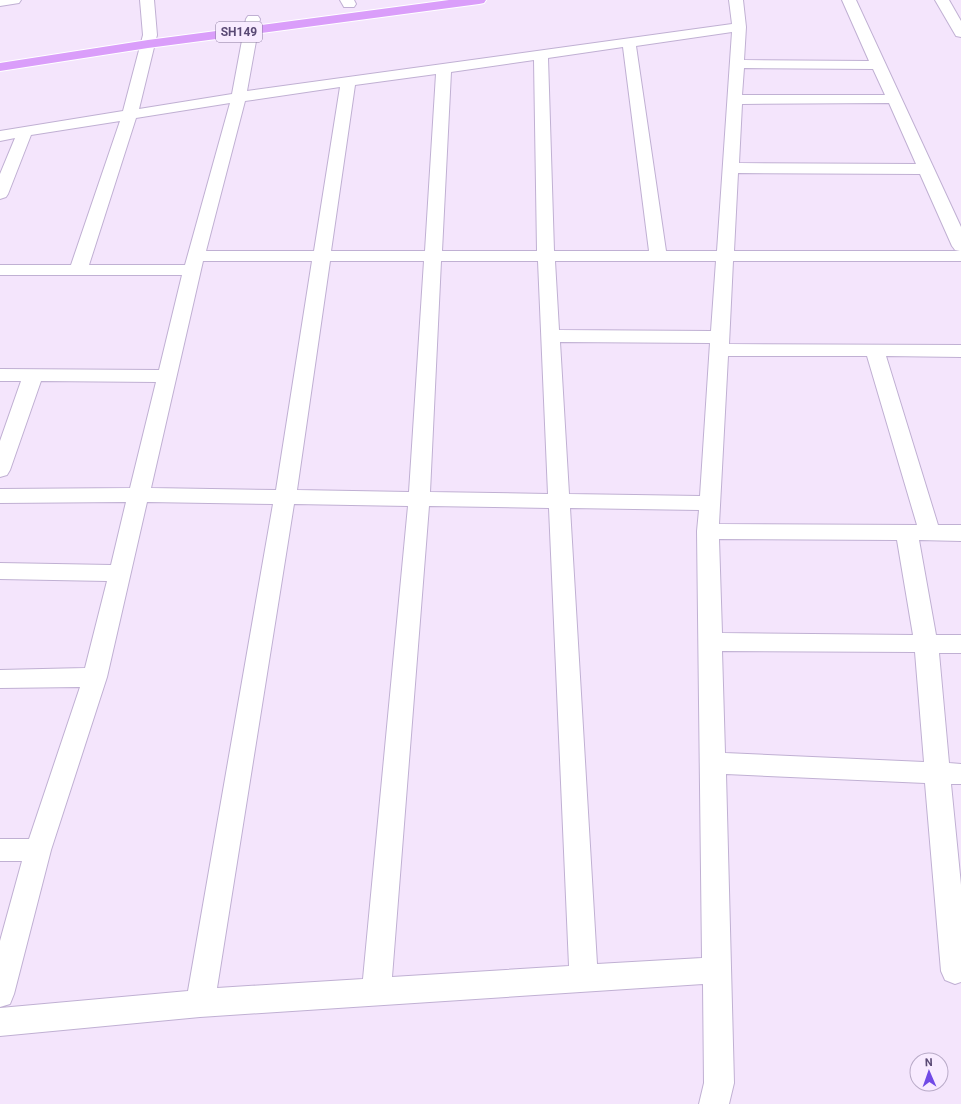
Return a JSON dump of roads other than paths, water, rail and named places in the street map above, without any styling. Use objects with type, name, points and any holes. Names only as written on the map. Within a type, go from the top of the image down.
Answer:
[{"type":"main road","name":"SH149","points":[[252,25],[348,2],[377,0]]},
{"type":"main road","name":"SH149","points":[[0,58],[252,25],[479,0]]},
{"type":"main road","name":"SH149","points":[[0,67],[149,39]]},
{"type":"street","points":[[0,2],[14,0]]},
{"type":"street","points":[[78,270],[130,115],[149,39],[147,0]]},
{"type":"street","points":[[714,1104],[719,1083],[708,531],[739,27],[736,0]]},
{"type":"street","points":[[849,0],[880,65],[961,246]]},
{"type":"street","points":[[942,0],[959,26]]},
{"type":"street","points":[[0,994],[38,850],[95,677],[193,263],[239,97],[252,25]]},
{"type":"street","points":[[0,136],[239,97],[739,27]]},
{"type":"street","points":[[629,42],[658,257]]},
{"type":"street","points":[[541,55],[546,256],[557,501],[584,979]]},
{"type":"street","points":[[737,64],[880,65]]},
{"type":"street","points":[[376,991],[419,499],[444,68]]},
{"type":"street","points":[[200,1002],[285,497],[348,82]]},
{"type":"street","points":[[734,100],[895,99]]},
{"type":"street","points":[[0,194],[26,132]]},
{"type":"street","points":[[730,168],[926,169]]},
{"type":"street","points":[[0,270],[78,270],[322,256],[961,256]]},
{"type":"street","points":[[550,336],[875,351],[961,351]]},
{"type":"street","points":[[875,351],[930,533]]},
{"type":"street","points":[[0,375],[166,376]]},
{"type":"street","points":[[0,470],[33,375]]},
{"type":"street","points":[[0,496],[138,495],[709,503]]},
{"type":"street","points":[[708,531],[961,533]]},
{"type":"street","points":[[907,532],[949,773],[955,971]]},
{"type":"street","points":[[0,571],[119,573]]},
{"type":"street","points":[[711,642],[961,644]]},
{"type":"street","points":[[0,679],[95,677]]},
{"type":"street","points":[[712,763],[949,773]]},
{"type":"street","points":[[0,850],[38,850]]},
{"type":"street","points":[[0,1022],[200,1002],[717,970]]}]
